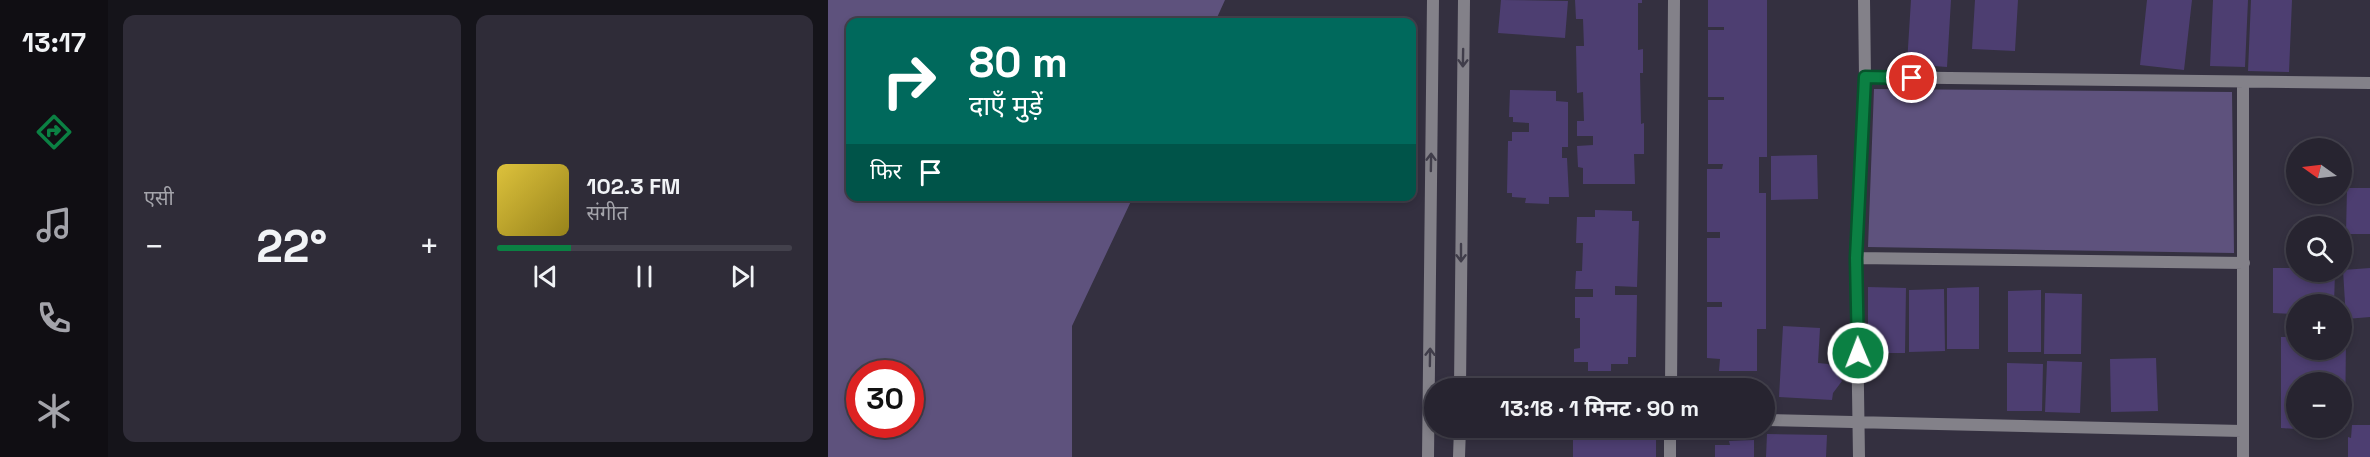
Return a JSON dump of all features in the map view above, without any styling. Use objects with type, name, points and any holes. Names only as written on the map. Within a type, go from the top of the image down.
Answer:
[{"type":"street","points":[[1432,378],[1433,0]]},
{"type":"street","points":[[1460,378],[1464,0]]},
{"type":"street","points":[[1671,378],[1674,0]]},
{"type":"street","points":[[1858,457],[1860,424],[1856,258],[1865,77],[1864,0]]},
{"type":"street","points":[[1865,77],[2370,83]]},
{"type":"street","points":[[2242,457],[2243,83]]},
{"type":"street","points":[[1856,258],[2244,262]]},
{"type":"street","points":[[1775,420],[1860,424],[2242,430]]},
{"type":"street","points":[[1428,457],[1429,438]]},
{"type":"street","points":[[1459,457],[1460,438]]},
{"type":"street","points":[[1670,438],[1670,457]]},
{"type":"shaded area","points":[[828,0],[1225,0],[1217,18],[846,18],[846,201],[1131,201],[1072,326],[1072,457],[828,457]]},
{"type":"shaded area","points":[[1874,89],[2232,92],[2234,253],[1868,247]]},
{"type":"building","points":[[1501,0],[1568,1],[1565,38],[1498,33]]},
{"type":"building","points":[[1575,0],[1642,0],[1642,3],[1638,3],[1638,50],[1643,49],[1643,73],[1640,73],[1644,154],[1634,154],[1635,184],[1583,184],[1583,168],[1578,167],[1577,146],[1593,145],[1593,136],[1577,136],[1577,121],[1584,121],[1583,92],[1577,93],[1576,46],[1584,46],[1583,19],[1576,19]]},
{"type":"building","points":[[1708,0],[1767,0],[1767,157],[1759,157],[1759,193],[1766,193],[1766,329],[1757,329],[1757,371],[1719,371],[1720,359],[1707,358],[1707,307],[1722,307],[1722,302],[1707,302],[1707,238],[1720,238],[1720,232],[1707,232],[1707,169],[1722,169],[1723,164],[1708,164],[1708,100],[1724,100],[1724,97],[1708,97],[1708,30],[1724,30],[1724,27],[1708,27]]},
{"type":"building","points":[[1911,0],[1951,0],[1947,67],[1907,64]]},
{"type":"building","points":[[1975,0],[2018,0],[2015,51],[1972,49]]},
{"type":"building","points":[[2147,0],[2192,0],[2184,70],[2140,65]]},
{"type":"building","points":[[2213,0],[2248,0],[2245,67],[2210,66]]},
{"type":"building","points":[[2251,0],[2292,0],[2289,72],[2248,71]]},
{"type":"building","points":[[1510,90],[1556,91],[1556,101],[1568,102],[1568,147],[1562,147],[1562,158],[1567,158],[1569,197],[1549,197],[1549,204],[1525,203],[1526,198],[1512,197],[1512,193],[1507,193],[1508,141],[1512,141],[1512,132],[1529,132],[1529,123],[1513,122],[1513,117],[1509,117]]},
{"type":"building","points":[[1817,155],[1818,199],[1771,200],[1771,156]]},
{"type":"building","points":[[2352,188],[2370,188],[2370,234],[2352,234],[2352,216],[2346,216],[2347,204],[2352,204]]},
{"type":"building","points":[[1595,210],[1632,211],[1632,221],[1639,221],[1637,287],[1615,286],[1615,295],[1637,295],[1636,357],[1628,357],[1628,364],[1611,364],[1611,371],[1588,371],[1588,362],[1574,362],[1574,349],[1580,348],[1580,318],[1575,318],[1575,297],[1593,297],[1593,289],[1575,289],[1576,271],[1582,271],[1583,243],[1576,243],[1577,217],[1595,217]]},
{"type":"building","points":[[2273,268],[2286,268],[2286,282],[2335,282],[2334,294],[2286,294],[2286,314],[2273,313]]},
{"type":"building","points":[[2370,268],[2370,317],[2352,318],[2352,294],[2344,294],[2344,282],[2352,282],[2352,269]]},
{"type":"building","points":[[1868,287],[1906,288],[1905,353],[1868,353]]},
{"type":"building","points":[[1979,287],[1979,349],[1947,349],[1947,288]]},
{"type":"building","points":[[1944,289],[1945,351],[1909,352],[1909,290]]},
{"type":"building","points":[[2041,290],[2041,352],[2008,352],[2008,291]]},
{"type":"building","points":[[2045,293],[2082,294],[2081,354],[2044,354]]},
{"type":"building","points":[[1783,326],[1820,328],[1818,363],[1828,364],[1842,381],[1833,393],[1832,400],[1779,397]]},
{"type":"building","points":[[2281,337],[2286,337],[2286,360],[2346,360],[2346,372],[2286,372],[2286,428],[2281,428]]},
{"type":"building","points":[[2156,358],[2158,411],[2111,412],[2110,359]]},
{"type":"building","points":[[2047,361],[2082,362],[2080,413],[2045,412]]},
{"type":"building","points":[[2007,363],[2043,364],[2042,411],[2007,411]]},
{"type":"building","points":[[2352,425],[2370,425],[2370,457],[2348,457],[2348,438],[2352,438]]},
{"type":"building","points":[[1775,434],[1827,435],[1826,457],[1766,457],[1767,438],[1775,438]]},
{"type":"building","points":[[1573,439],[1656,440],[1656,457],[1573,457]]},
{"type":"building","points":[[1754,440],[1754,457],[1715,457],[1715,445],[1730,445],[1729,441]]},
{"type":"route","points":[[1858,353],[1856,258],[1865,77],[1912,78]]}]
